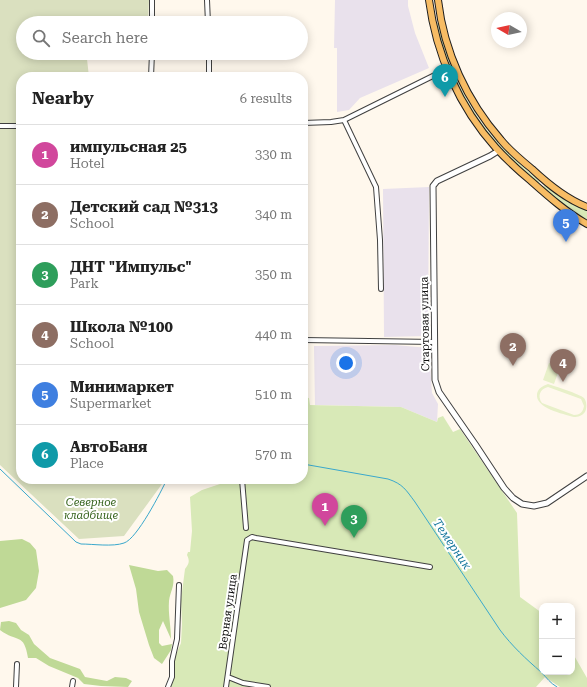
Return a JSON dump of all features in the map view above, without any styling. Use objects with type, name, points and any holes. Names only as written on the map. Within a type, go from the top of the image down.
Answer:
[{"type":"main road","points":[[429,0],[437,42],[455,87],[470,113],[498,151],[558,205],[587,224]]},
{"type":"main road","points":[[438,0],[446,40],[456,68],[468,94],[480,113],[502,141],[544,180],[564,195],[587,207]]},
{"type":"main road","points":[[432,20],[441,19]]},
{"type":"main road","points":[[537,187],[543,185],[544,180]]},
{"type":"street","points":[[152,0],[152,16]]},
{"type":"street","points":[[207,0],[208,16]]},
{"type":"street","points":[[151,72],[152,60]]},
{"type":"street","points":[[209,60],[209,72]]},
{"type":"street","points":[[308,123],[344,120],[447,69]]},
{"type":"street","points":[[344,120],[376,187],[380,240],[381,289]]},
{"type":"street","points":[[0,126],[16,126]]},
{"type":"street","name":"Стартовая улица","points":[[498,151],[437,181],[433,186],[435,380],[438,392],[504,488],[518,502],[526,506],[546,503],[587,476]]},
{"type":"street","points":[[308,340],[435,342]]},
{"type":"street","points":[[242,484],[246,528]]},
{"type":"street","name":"Верная улица","points":[[226,687],[246,540],[256,538],[430,567]]},
{"type":"street","points":[[168,687],[172,677],[172,661],[177,639],[179,585]]},
{"type":"street","points":[[16,687],[17,664]]},
{"type":"street","points":[[228,677],[243,683],[268,687]]},
{"type":"street","points":[[72,687],[73,681]]},
{"type":"shaded area","points":[[335,0],[408,0],[408,6],[415,33],[429,68],[360,98],[349,110],[337,112],[337,48],[334,48]]},
{"type":"shaded area","points":[[429,187],[428,336],[384,337],[383,189]]},
{"type":"shaded area","points":[[395,345],[429,348],[432,393],[438,404],[437,422],[401,407],[315,405],[314,346]]},
{"type":"green space","name":"Северное кладбище","points":[[0,0],[149,0],[148,16],[16,16],[16,60],[87,60],[88,72],[16,72],[16,480],[0,465]]},
{"type":"green space","points":[[436,23],[438,23],[455,76],[473,110],[495,140],[540,182],[538,183],[506,155],[481,126],[471,111],[453,77]]},
{"type":"green space","points":[[545,186],[562,198],[587,210],[587,220],[560,202],[542,187]]},
{"type":"green space","points":[[549,363],[560,367],[554,384],[543,380]]},
{"type":"green space","points":[[548,384],[578,394],[584,398],[586,401],[585,412],[580,416],[574,417],[545,407],[540,403],[537,394],[543,386]],"holes":[[[548,387],[581,399],[584,406],[583,410],[580,414],[574,415],[542,403],[540,400],[540,393],[543,389]]]},
{"type":"green space","points":[[308,398],[310,405],[401,407],[437,422],[438,418],[443,416],[453,432],[460,429],[517,513],[520,597],[539,611],[539,675],[575,675],[575,657],[587,678],[587,687],[560,687],[545,677],[536,687],[171,687],[175,657],[181,643],[181,600],[185,569],[189,562],[187,555],[188,552],[190,552],[192,531],[190,497],[202,490],[220,484],[308,484]]},
{"type":"green space","name":"Северное кладбище","points":[[20,484],[162,484],[124,536],[79,539]]},
{"type":"green space","points":[[22,539],[30,543],[36,550],[39,571],[36,588],[26,600],[0,608],[0,541]]},
{"type":"green space","points":[[129,565],[158,571],[167,570],[173,576],[169,606],[171,639],[163,621],[159,630],[159,643],[162,646],[172,644],[171,650],[162,664],[154,658],[149,645],[139,612],[136,589]]},
{"type":"green space","points":[[9,621],[16,623],[21,630],[29,635],[34,644],[50,658],[80,669],[85,677],[107,681],[115,677],[126,678],[132,681],[128,687],[84,684],[78,678],[49,666],[36,658],[28,658],[22,641],[0,630],[1,622]]},
{"type":"waterway","name":"Темерник","points":[[308,465],[388,479],[404,488],[415,502],[500,630],[519,652],[557,687]]},
{"type":"waterway","name":"Темерник","points":[[0,469],[76,542],[81,544],[114,545],[124,543],[129,540],[142,524],[165,484]]},
{"type":"place","name":"АвтоБаня","points":[[445,97]]},
{"type":"place","name":"Минимаркет","points":[[566,242]]},
{"type":"place","name":"Детский сад №313","points":[[513,366]]},
{"type":"place","name":"Школа №100","points":[[563,382]]},
{"type":"place","name":"импульсная 25","points":[[325,526]]},
{"type":"place","name":"ДНТ \"Импульс\"","points":[[354,538]]}]
